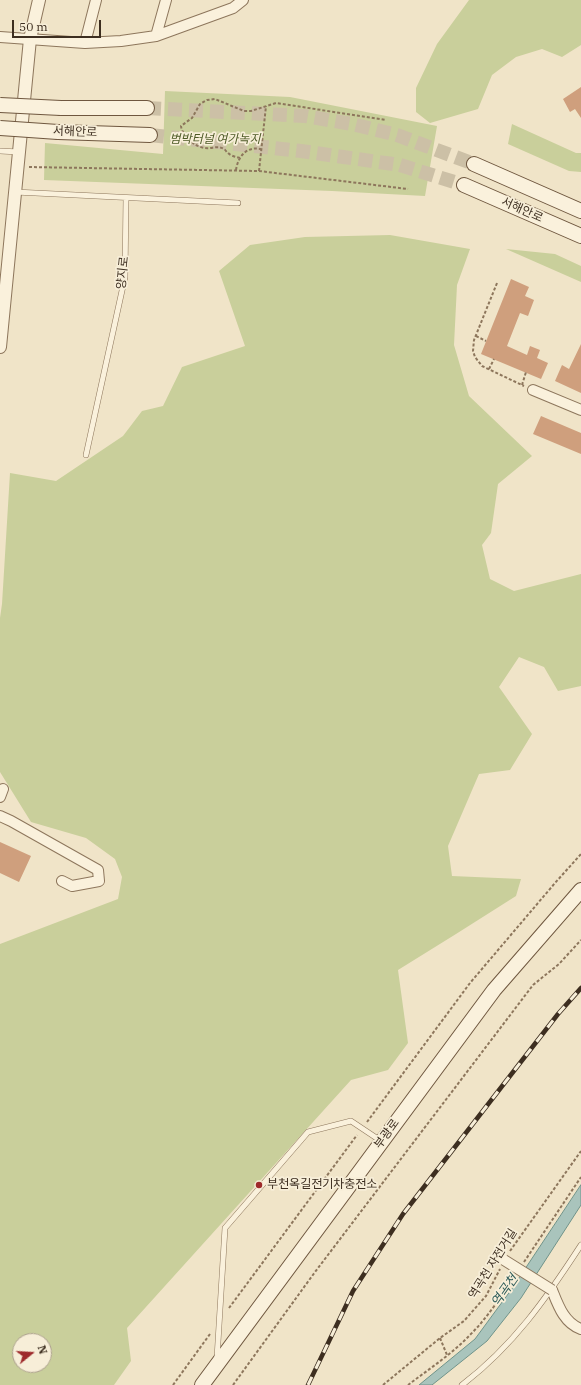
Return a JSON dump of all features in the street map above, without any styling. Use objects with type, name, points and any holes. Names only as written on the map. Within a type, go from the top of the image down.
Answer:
[{"type":"main road","name":"서해안로","points":[[0,105],[62,108],[147,108]]},
{"type":"main road","name":"서해안로","points":[[0,128],[58,132],[150,135]]},
{"type":"main road","name":"서해안로","points":[[474,164],[581,211]]},
{"type":"main road","name":"서해안로","points":[[464,184],[581,236]]},
{"type":"main road","name":"부광로","points":[[202,1385],[494,990],[581,890]]},
{"type":"street","points":[[0,347],[30,39],[39,0]]},
{"type":"street","points":[[84,43],[96,0]]},
{"type":"street","points":[[156,36],[166,0]]},
{"type":"street","points":[[0,37],[84,43],[121,41],[156,36],[233,8],[243,0]]},
{"type":"street","points":[[533,390],[581,410]]},
{"type":"street","points":[[0,816],[12,821],[98,870],[99,881],[72,886],[62,881]]},
{"type":"street","points":[[504,1260],[552,1290],[563,1315],[576,1327],[581,1329]]},
{"type":"lane","points":[[0,151],[19,152]]},
{"type":"lane","points":[[15,192],[238,203]]},
{"type":"lane","name":"양지로","points":[[86,455],[125,277],[126,198]]},
{"type":"lane","points":[[217,1365],[225,1228],[308,1132],[351,1121],[382,1141]]},
{"type":"lane","points":[[462,1385],[484,1368],[515,1336],[552,1290],[581,1245]]},
{"type":"path","points":[[240,158],[232,156],[224,149],[216,146],[204,148],[185,136],[181,130],[181,126],[192,118],[200,104],[215,98],[234,108],[244,111],[251,111],[276,103],[386,120]]},
{"type":"path","points":[[259,171],[266,106]]},
{"type":"path","points":[[236,170],[237,163],[247,150],[255,148],[261,149]]},
{"type":"path","points":[[18,167],[259,171],[408,189]]},
{"type":"path","points":[[497,283],[476,336],[473,351],[475,358],[482,366],[533,390]]},
{"type":"path","points":[[476,336],[486,340]]},
{"type":"path","points":[[489,369],[494,359]]},
{"type":"path","points":[[522,384],[526,372]]},
{"type":"path","points":[[173,1385],[219,1320],[470,983],[581,854]]},
{"type":"path","points":[[233,1385],[315,1272],[533,985],[559,964],[581,940]]},
{"type":"path","name":"역곡천 자전거길","points":[[383,1385],[440,1338],[464,1321],[486,1296],[504,1260],[581,1151]]},
{"type":"path","points":[[521,1266],[581,1177]]},
{"type":"path","points":[[408,1385],[448,1355],[469,1336],[484,1320],[513,1279]]},
{"type":"path","points":[[440,1338],[448,1355]]},
{"type":"green space","points":[[469,0],[581,0],[581,45],[562,57],[542,49],[516,57],[492,75],[478,109],[430,123],[416,112],[416,88],[437,44]]},
{"type":"green space","name":"범박터널 여가녹지","points":[[165,91],[290,97],[437,126],[425,196],[44,180],[45,143],[163,154]]},
{"type":"green space","points":[[512,124],[576,153],[581,153],[581,172],[569,171],[508,144]]},
{"type":"green space","points":[[390,235],[470,249],[457,285],[454,345],[469,396],[532,456],[498,484],[491,533],[482,545],[490,579],[514,591],[581,574],[581,686],[558,691],[544,667],[519,657],[499,687],[532,734],[510,770],[479,774],[448,846],[452,876],[521,879],[516,896],[398,970],[408,1043],[388,1070],[351,1080],[127,1328],[131,1361],[114,1385],[0,1385],[0,944],[118,899],[122,877],[115,859],[86,838],[31,822],[0,772],[0,618],[10,473],[56,481],[123,436],[142,411],[163,406],[182,367],[245,346],[219,271],[250,245],[305,237]]},
{"type":"green space","points":[[506,249],[555,254],[581,266],[581,282]]},
{"type":"water","points":[[581,1185],[581,1205],[521,1298],[487,1341],[432,1385],[419,1385],[475,1339],[511,1290]]},
{"type":"building","points":[[581,87],[581,118],[575,109],[570,112],[563,99]]},
{"type":"building","points":[[511,279],[529,287],[525,296],[534,300],[528,316],[520,313],[507,346],[527,355],[530,346],[540,350],[537,358],[548,363],[541,379],[481,354]]},
{"type":"building","points":[[581,344],[581,393],[555,381],[562,365],[569,369]]},
{"type":"building","points":[[541,416],[581,433],[581,454],[533,434]]},
{"type":"building","points":[[0,842],[31,856],[19,882],[0,873]]},
{"type":"tunnel","points":[[147,108],[305,116],[352,124],[397,135],[474,164]]},
{"type":"tunnel","points":[[150,135],[301,151],[400,165],[464,185]]},
{"type":"railway","points":[[308,1385],[353,1291],[403,1214],[558,1014],[581,988]]},
{"type":"place","name":"부천옥길전기차충전소","points":[[259,1185]]},
{"type":"water label","name":"역곡천","points":[[505,1291]]}]
